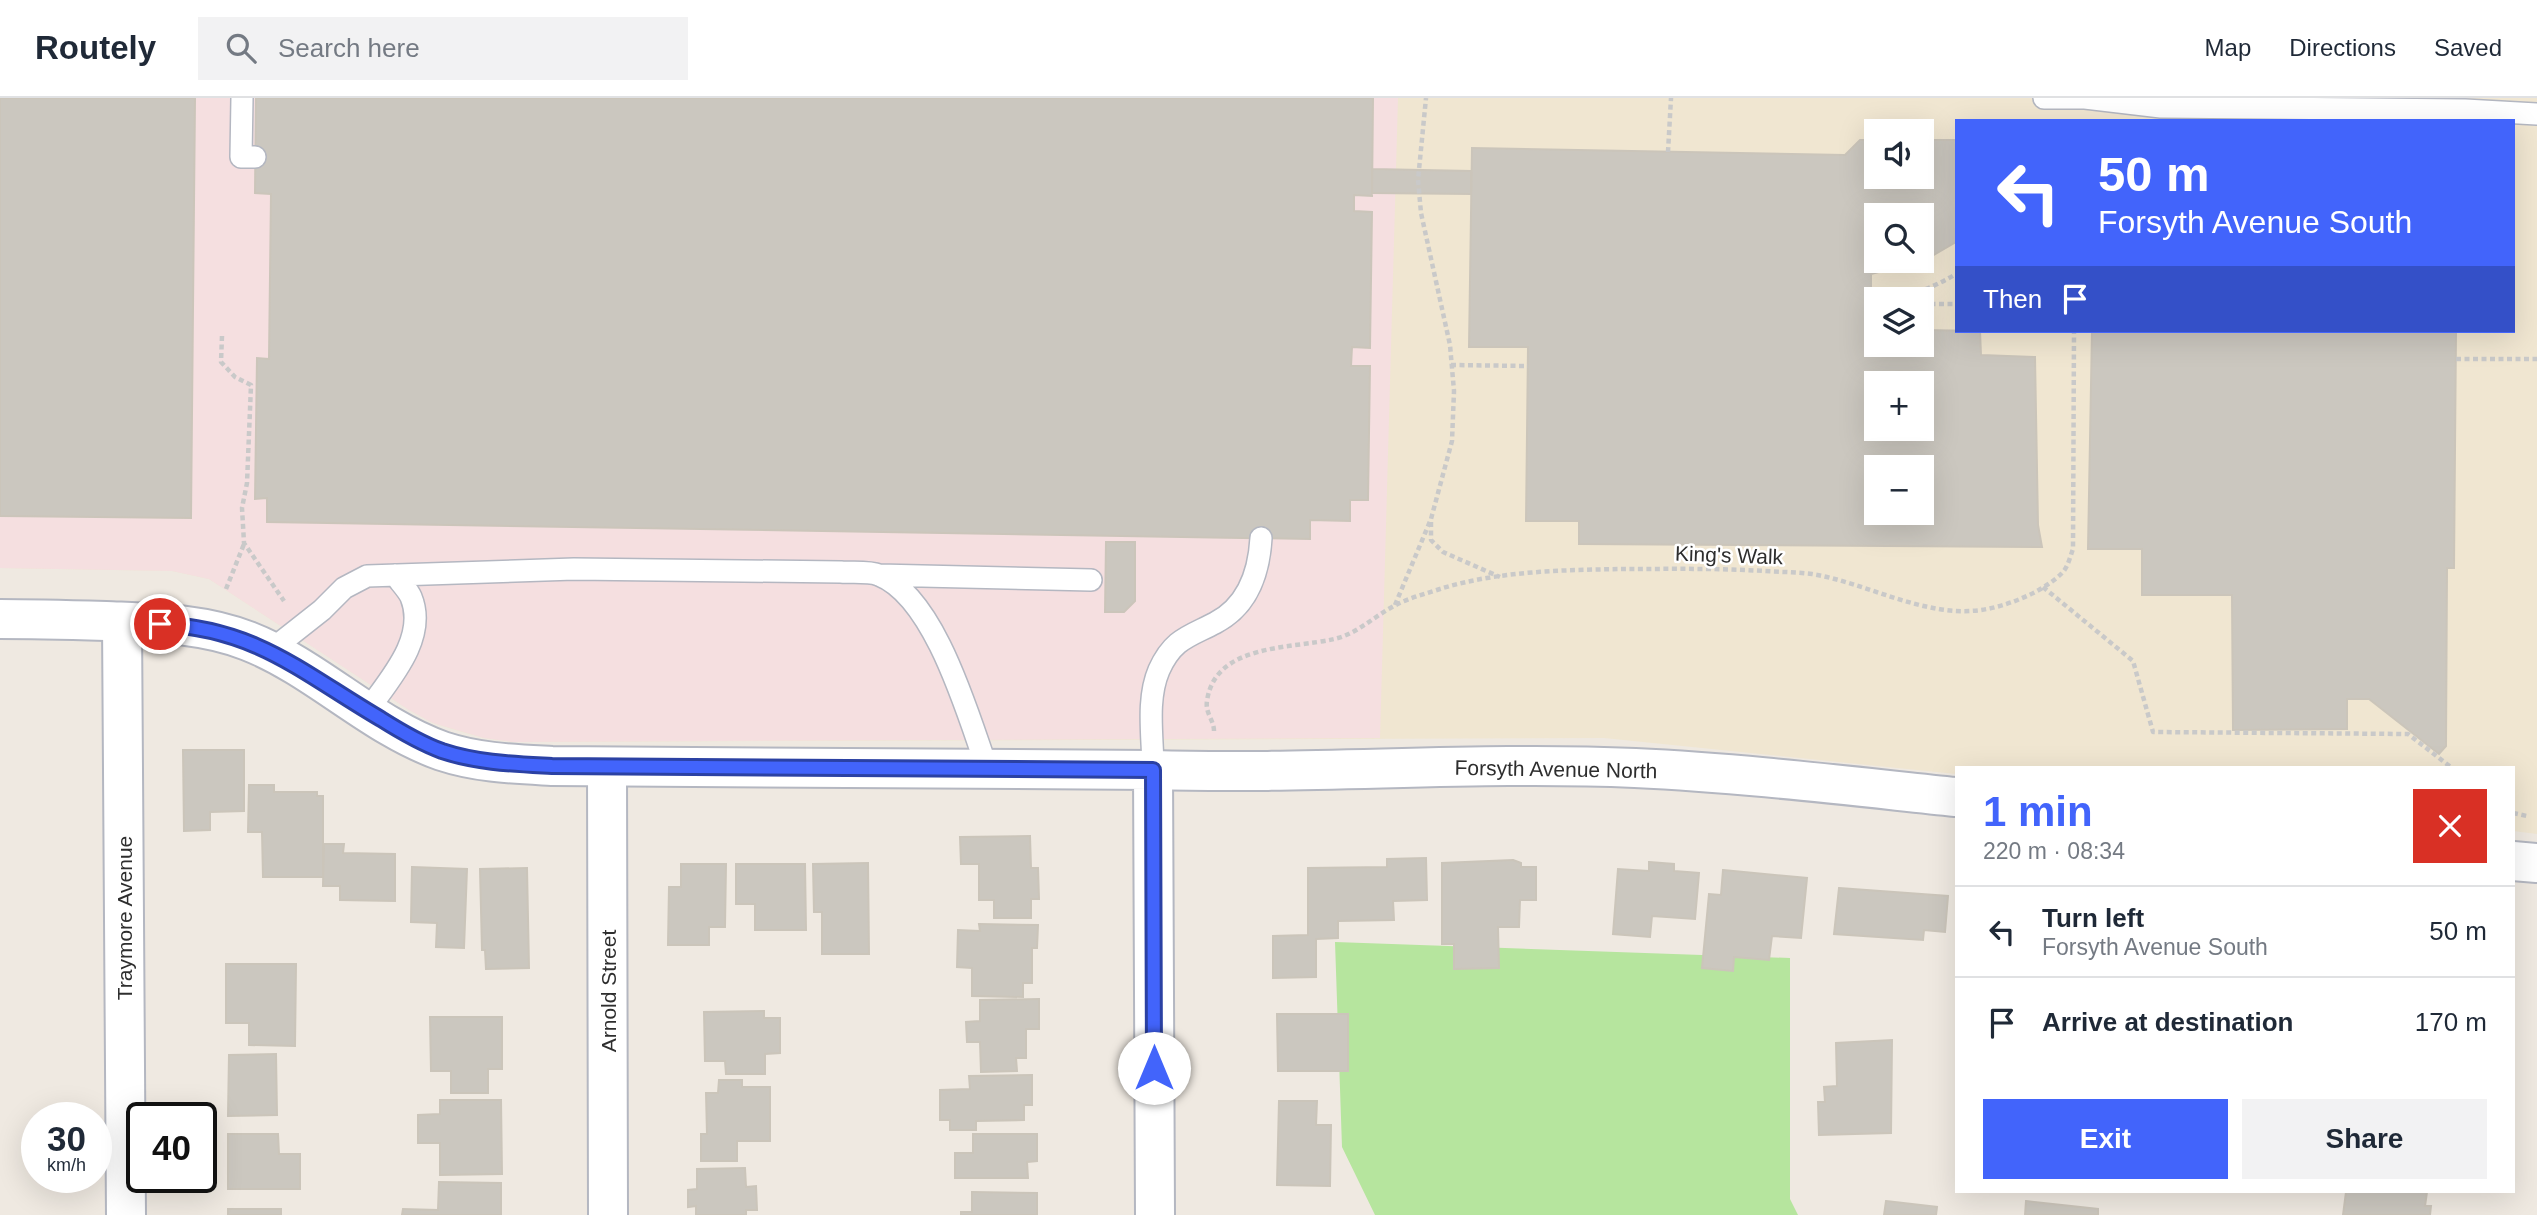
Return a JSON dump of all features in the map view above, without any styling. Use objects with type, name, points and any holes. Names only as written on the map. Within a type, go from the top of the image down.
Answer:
[{"type":"street","name":"Forsyth Avenue North","points":[[0,619],[202,627],[249,641],[270,651],[419,741],[468,758],[494,763],[607,767],[987,768],[1214,772],[1635,768],[1955,797]]},
{"type":"street","name":"Traymore Avenue","points":[[122,622],[126,1215]]},
{"type":"street","name":"Arnold Street","points":[[607,767],[608,1215]]},
{"type":"street","points":[[1153,770],[1155,1215]]},
{"type":"street","points":[[2515,861],[2537,863]]},
{"type":"lane","points":[[242,98],[241,157],[255,157]]},
{"type":"lane","points":[[2044,98],[2085,98],[2161,107],[2465,110],[2537,114]]},
{"type":"lane","points":[[1153,770],[1152,696],[1160,669],[1171,651],[1185,636],[1218,621],[1238,606],[1256,574],[1261,538]]},
{"type":"lane","points":[[270,651],[323,610],[344,588],[368,576],[574,569],[841,572],[1091,580]]},
{"type":"lane","points":[[368,711],[405,656],[416,625],[411,597],[395,575]]},
{"type":"lane","points":[[878,575],[908,595],[936,634],[987,768]]},
{"type":"path","points":[[1394,606],[1431,519],[1452,441],[1454,391],[1450,345],[1421,213],[1418,180],[1426,98]]},
{"type":"path","points":[[1668,152],[1671,98]]},
{"type":"path","points":[[1931,287],[1955,275]]},
{"type":"path","points":[[1934,304],[1955,304]]},
{"type":"path","name":"King's Walk","points":[[1209,726],[1214,726],[1207,715],[1206,703],[1211,685],[1225,668],[1248,654],[1281,646],[1335,639],[1363,628],[1394,606],[1445,588],[1500,577],[1574,570],[1656,569],[1812,574],[1909,602],[1960,611],[1983,610],[2043,587],[2064,571],[2073,549],[2074,333]]},
{"type":"path","points":[[222,336],[222,362],[235,377],[251,385],[247,483],[242,508],[244,543],[226,589]]},
{"type":"path","points":[[2456,359],[2537,359]]},
{"type":"path","points":[[1451,365],[1528,366]]},
{"type":"path","points":[[1431,519],[1431,540],[1443,552],[1500,577]]},
{"type":"path","points":[[244,543],[287,605]]},
{"type":"path","points":[[2043,587],[2133,661],[2153,732],[2408,734],[2449,766]]},
{"type":"path","points":[[2515,813],[2527,816]]},
{"type":"shaded area","points":[[0,98],[2537,98],[2537,834],[2515,831],[2515,766],[1955,766],[1955,774],[1604,738],[513,742],[484,738],[433,723],[209,579],[172,571],[0,568]]},
{"type":"shaded area","points":[[0,98],[1398,98],[1380,738],[513,742],[484,738],[433,723],[209,579],[172,571],[0,568]]},
{"type":"green space","points":[[1335,942],[1790,958],[1790,1199],[1798,1215],[1375,1215],[1342,1147]]},
{"type":"building","points":[[0,98],[195,98],[191,518],[0,516]]},
{"type":"building","points":[[256,98],[1373,98],[1372,196],[1354,195],[1354,211],[1372,212],[1370,348],[1352,347],[1351,366],[1370,366],[1368,500],[1350,500],[1350,521],[1310,520],[1310,539],[267,522],[267,498],[255,499],[257,358],[269,359],[271,194],[255,193]]},
{"type":"building","points":[[1860,140],[1864,140],[1864,189],[1934,189],[1934,140],[1955,140],[1955,243],[1934,255],[1934,203],[1864,203],[1864,273],[1875,273],[1871,274],[1871,287],[1864,287],[1864,357],[1934,357],[1934,330],[1980,333],[1981,355],[2035,357],[2038,525],[2042,547],[1579,544],[1579,521],[1526,521],[1528,347],[1469,347],[1472,148],[1845,155]]},
{"type":"building","points":[[1372,169],[1471,171],[1471,194],[1372,193]]},
{"type":"building","points":[[2092,333],[2456,333],[2454,568],[2447,568],[2446,746],[2439,754],[2369,699],[2347,699],[2347,729],[2233,730],[2232,595],[2142,595],[2142,549],[2088,549]]},
{"type":"building","points":[[1106,542],[1135,542],[1135,601],[1124,612],[1105,612]]},
{"type":"building","points":[[183,750],[244,750],[244,811],[210,812],[210,830],[184,831]]},
{"type":"building","points":[[249,785],[274,785],[274,792],[317,792],[317,796],[323,796],[323,877],[263,877],[262,832],[248,832]]},
{"type":"building","points":[[1030,836],[1031,868],[1038,868],[1039,899],[1031,899],[1031,918],[994,918],[994,900],[979,900],[979,864],[961,864],[960,837]]},
{"type":"building","points":[[324,844],[344,844],[343,853],[395,854],[395,901],[340,900],[340,886],[323,886]]},
{"type":"building","points":[[1426,858],[1427,900],[1393,901],[1394,920],[1338,921],[1338,938],[1316,939],[1316,977],[1273,978],[1273,936],[1308,935],[1308,868],[1387,867],[1387,859]]},
{"type":"building","points":[[1513,860],[1521,863],[1521,867],[1536,867],[1536,900],[1520,900],[1519,927],[1498,927],[1499,968],[1454,969],[1454,944],[1442,944],[1442,863]]},
{"type":"building","points":[[1649,862],[1674,864],[1674,871],[1699,873],[1695,919],[1652,916],[1650,937],[1613,934],[1618,869],[1649,871]]},
{"type":"building","points":[[868,863],[869,954],[822,954],[822,912],[814,912],[813,864]]},
{"type":"building","points":[[681,864],[726,864],[725,927],[709,927],[709,945],[668,945],[669,887],[681,887]]},
{"type":"building","points":[[736,864],[805,864],[806,930],[755,930],[755,904],[736,904]]},
{"type":"building","points":[[412,867],[467,869],[464,948],[436,947],[437,923],[411,922]]},
{"type":"building","points":[[527,868],[529,968],[486,969],[485,950],[482,950],[480,869]]},
{"type":"building","points":[[1723,870],[1807,878],[1801,938],[1772,936],[1769,960],[1734,957],[1733,971],[1702,968],[1709,894],[1721,895]]},
{"type":"building","points":[[1839,888],[1948,896],[1945,932],[1924,930],[1923,940],[1834,934]]},
{"type":"building","points":[[979,924],[1038,925],[1037,948],[1032,948],[1032,983],[1023,983],[1023,997],[972,996],[972,968],[957,967],[958,930],[980,931]]},
{"type":"building","points":[[226,964],[296,964],[295,1046],[249,1045],[249,1023],[226,1023]]},
{"type":"building","points":[[1039,999],[1039,1029],[1026,1029],[1026,1058],[1016,1058],[1017,1071],[981,1072],[980,1042],[967,1042],[966,1022],[980,1021],[980,1000]]},
{"type":"building","points":[[764,1011],[764,1018],[780,1018],[780,1053],[765,1054],[765,1074],[726,1074],[725,1061],[705,1061],[704,1012]]},
{"type":"building","points":[[1277,1014],[1348,1014],[1348,1071],[1278,1071]]},
{"type":"building","points":[[430,1017],[502,1017],[502,1069],[488,1069],[488,1093],[451,1093],[451,1071],[431,1071]]},
{"type":"building","points":[[1892,1040],[1891,1133],[1819,1135],[1818,1102],[1825,1102],[1824,1087],[1837,1086],[1836,1043]]},
{"type":"building","points":[[276,1054],[277,1115],[228,1116],[229,1055]]},
{"type":"building","points":[[1032,1075],[1032,1105],[1024,1105],[1024,1120],[976,1121],[976,1130],[950,1130],[950,1120],[940,1120],[940,1090],[970,1089],[969,1076]]},
{"type":"building","points":[[719,1080],[742,1080],[742,1087],[770,1087],[770,1141],[737,1141],[737,1161],[701,1161],[701,1134],[707,1134],[706,1093],[718,1093]]},
{"type":"building","points":[[440,1100],[501,1100],[502,1174],[440,1175],[440,1143],[418,1143],[418,1115],[440,1114]]},
{"type":"building","points":[[1279,1101],[1317,1101],[1316,1125],[1331,1125],[1330,1186],[1277,1185]]},
{"type":"building","points":[[228,1134],[278,1134],[279,1154],[300,1154],[300,1189],[228,1189]]},
{"type":"building","points":[[973,1134],[1037,1134],[1037,1161],[1027,1162],[1028,1178],[955,1178],[955,1153],[973,1153]]},
{"type":"building","points":[[745,1168],[746,1187],[756,1186],[757,1210],[746,1210],[746,1215],[696,1215],[696,1206],[688,1207],[688,1190],[697,1189],[697,1169]]},
{"type":"building","points":[[439,1182],[501,1183],[501,1215],[402,1215],[403,1209],[438,1210]]},
{"type":"building","points":[[972,1192],[1037,1193],[1037,1215],[961,1215],[961,1212],[972,1212]]},
{"type":"building","points":[[2346,1193],[2427,1193],[2425,1206],[2431,1206],[2430,1215],[2343,1215]]},
{"type":"building","points":[[1886,1201],[1937,1207],[1936,1215],[1884,1215]]},
{"type":"building","points":[[2026,1201],[2098,1209],[2098,1215],[2025,1215]]},
{"type":"building","points":[[228,1209],[281,1209],[281,1215],[228,1215]]},
{"type":"route","points":[[160,624],[202,627],[249,641],[292,663],[419,741],[468,758],[494,763],[552,766],[1153,770],[1154,1068]]}]
